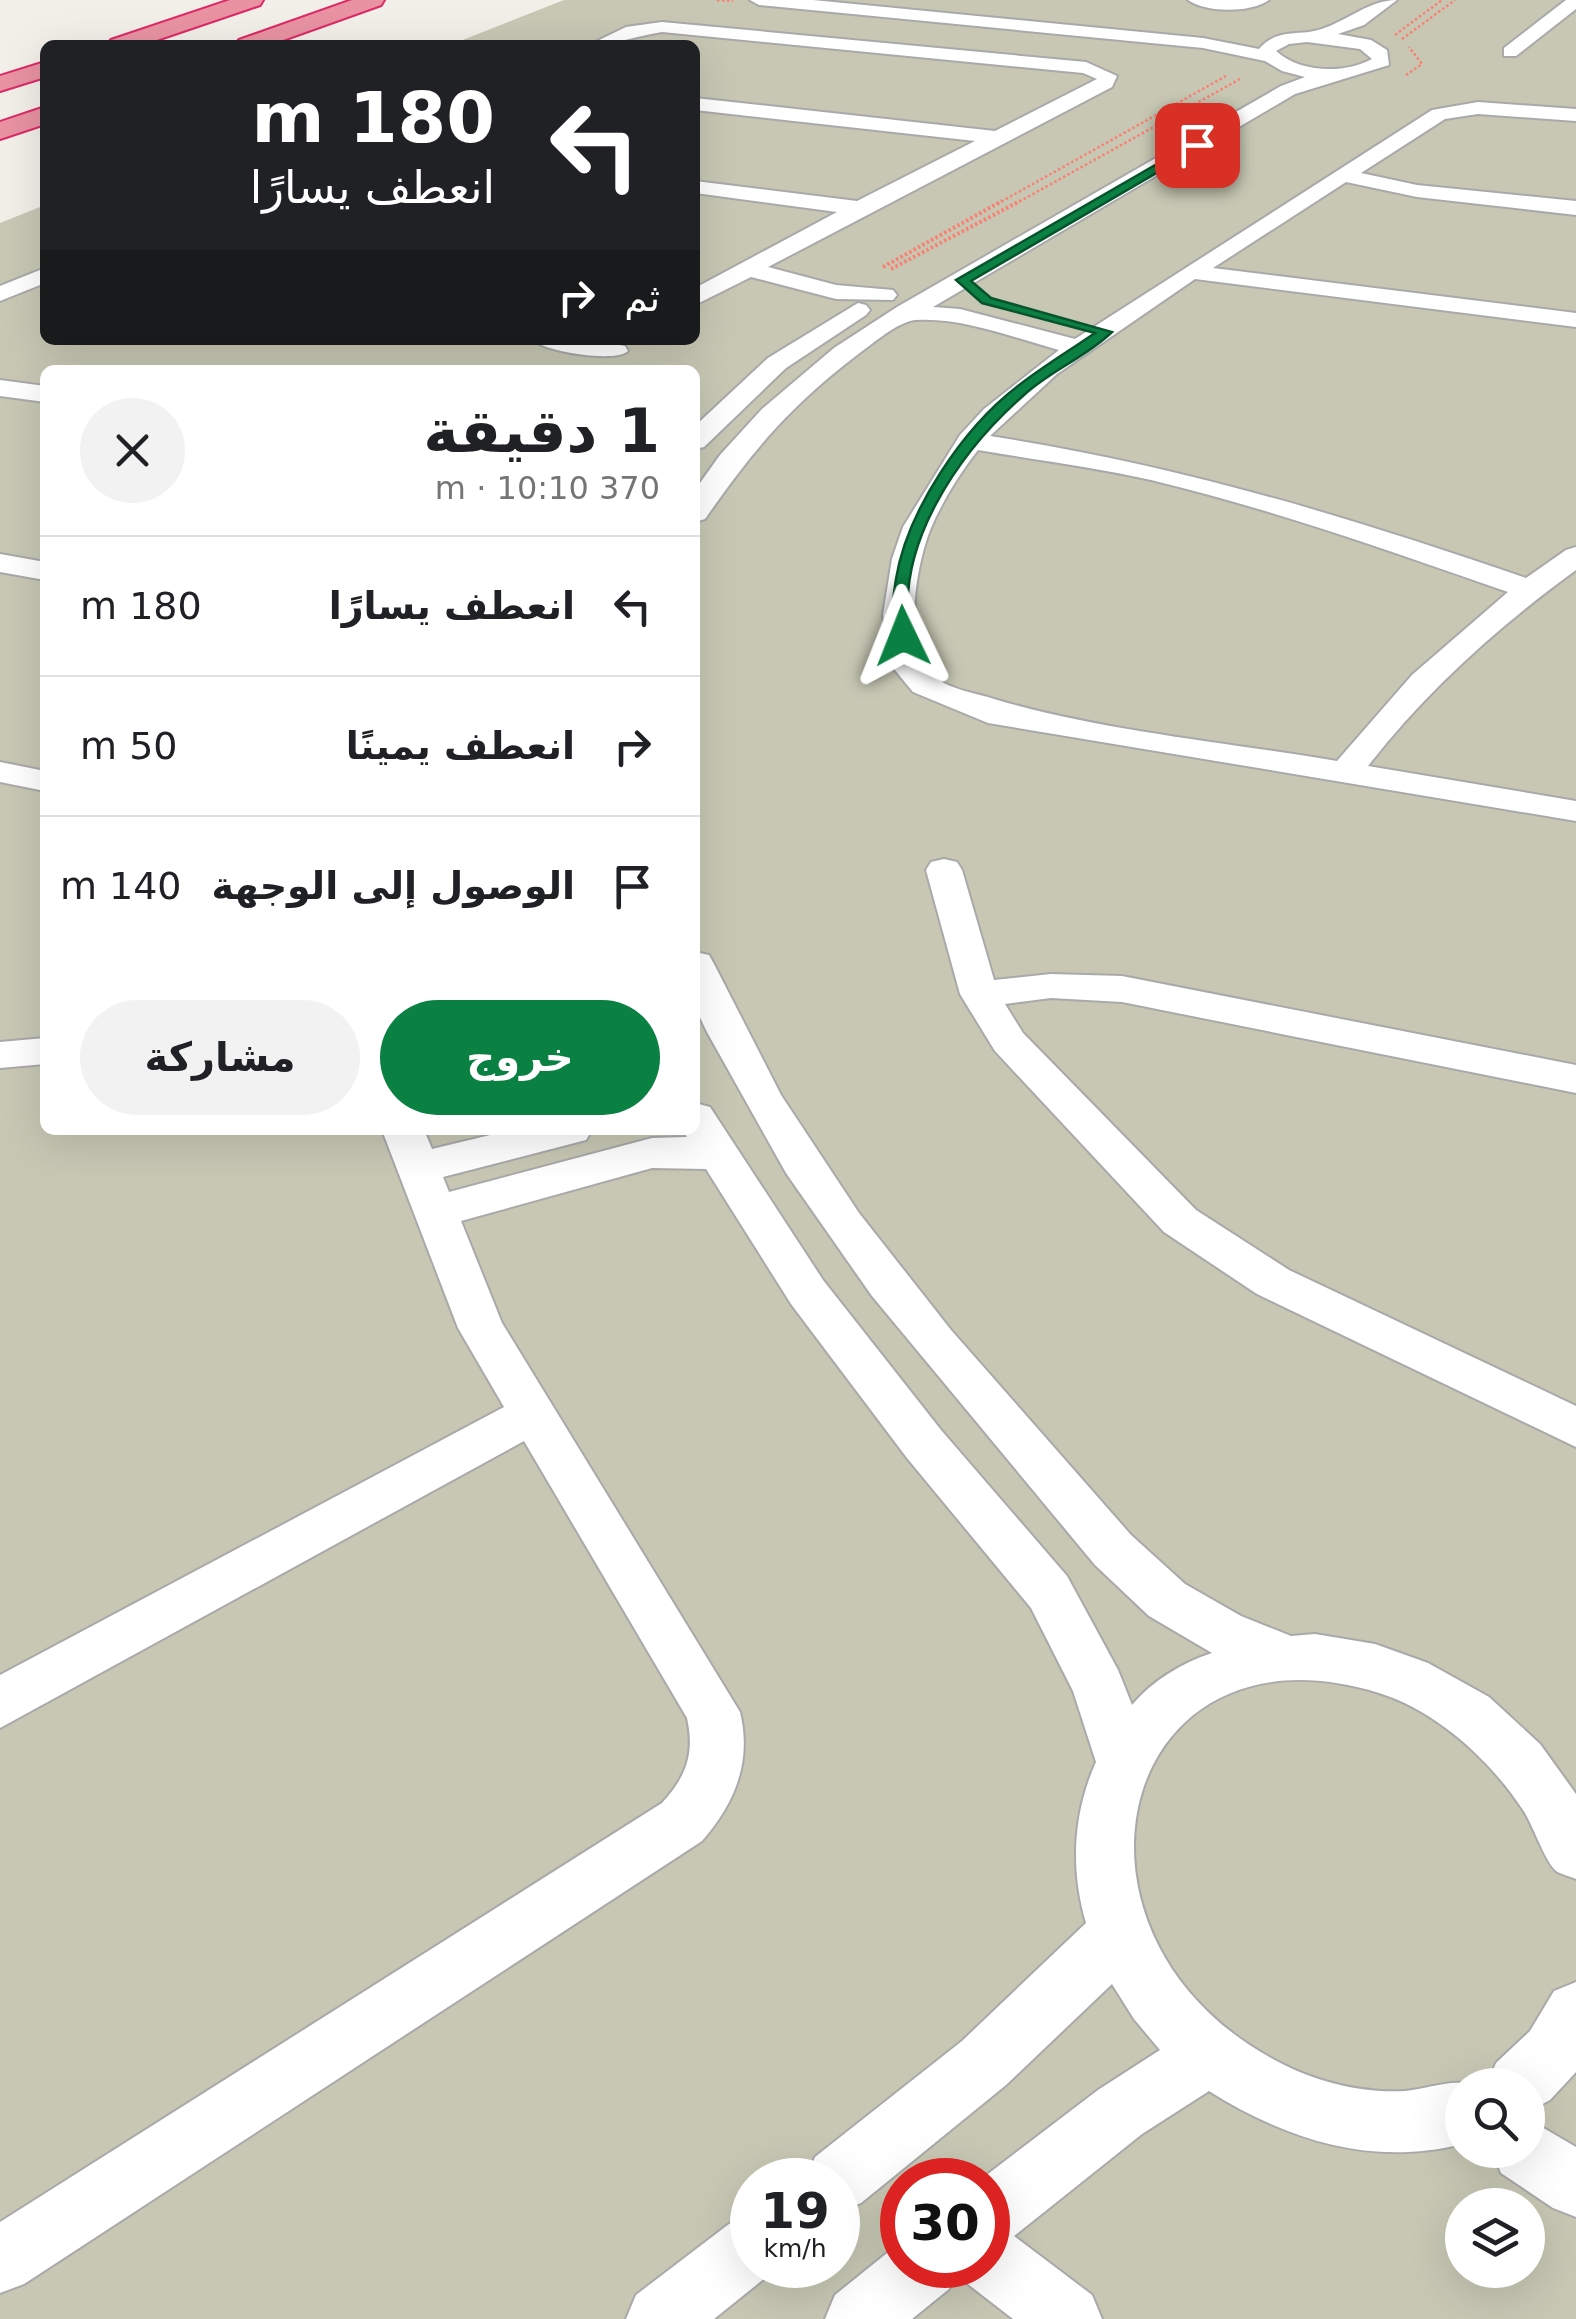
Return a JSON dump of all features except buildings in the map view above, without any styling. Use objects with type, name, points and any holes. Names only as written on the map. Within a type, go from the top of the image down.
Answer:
[{"type":"highway","points":[[133,40],[252,0]]},
{"type":"highway","points":[[261,40],[373,0]]},
{"type":"highway","points":[[0,84],[40,72]]},
{"type":"highway","points":[[0,131],[40,118]]},
{"type":"street","points":[[760,0],[1203,43],[1337,72]]},
{"type":"street","points":[[700,506],[728,462],[779,406],[837,357],[904,312],[1288,90],[1337,72],[1379,64],[1383,58],[1372,48],[1345,40],[1283,40],[848,0]]},
{"type":"street","points":[[1197,0],[1240,4],[1260,0]]},
{"type":"street","points":[[1219,0],[1245,0]]},
{"type":"street","points":[[1312,37],[1358,20],[1388,0]]},
{"type":"street","points":[[1510,52],[1576,1]]},
{"type":"street","points":[[1372,48],[1382,26],[1407,8]]},
{"type":"street","points":[[1550,24],[1576,28]]},
{"type":"street","points":[[610,40],[632,31],[662,27],[1086,68],[1108,76],[1105,83],[860,208],[700,295]]},
{"type":"street","points":[[1274,60],[1266,49],[1283,40]]},
{"type":"street","points":[[958,255],[1251,90],[1274,60]]},
{"type":"street","points":[[700,105],[1001,138]]},
{"type":"street","points":[[1576,115],[1460,109],[1439,114],[1191,272],[1020,391],[969,441],[917,527],[907,559],[898,615],[886,645],[891,669],[904,690],[944,708],[1016,716],[1576,811]]},
{"type":"street","points":[[1341,175],[1417,191],[1576,208]]},
{"type":"street","points":[[700,188],[860,208]]},
{"type":"street","points":[[748,270],[836,292],[885,295]]},
{"type":"street","points":[[1191,272],[1576,320]]},
{"type":"street","points":[[0,294],[40,277]]},
{"type":"street","points":[[700,436],[750,385],[828,328],[911,280]]},
{"type":"street","points":[[962,280],[986,300],[1106,332]]},
{"type":"street","points":[[724,283],[806,308],[822,317],[828,328]]},
{"type":"street","points":[[904,312],[960,316],[1080,348]]},
{"type":"street","points":[[1022,332],[1044,327],[1047,317]]},
{"type":"street","points":[[599,365],[623,345]]},
{"type":"street","points":[[0,388],[40,393]]},
{"type":"street","points":[[969,441],[1108,463],[1192,482],[1380,538],[1531,590]]},
{"type":"street","points":[[1346,772],[1379,728],[1422,683],[1576,556]]},
{"type":"street","points":[[0,563],[40,570]]},
{"type":"street","points":[[0,772],[40,781]]},
{"type":"street","points":[[944,870],[979,994],[1031,1069],[1155,1198],[1209,1242],[1273,1282],[1576,1428]]},
{"type":"street","points":[[700,975],[739,1059],[816,1186],[866,1256],[987,1406],[1148,1584],[1206,1624],[1245,1644],[1288,1658]]},
{"type":"street","points":[[979,994],[1051,986],[1122,989],[1576,1079]]},
{"type":"street","points":[[0,1056],[40,1052]]},
{"type":"street","points":[[419,1170],[552,1135]]},
{"type":"street","points":[[419,1170],[685,1151],[706,1136],[768,1236],[851,1352],[1049,1592],[1099,1687],[1122,1758]]},
{"type":"street","points":[[0,2260],[682,1822],[700,1804],[713,1782],[720,1757],[713,1712],[481,1328],[419,1170]]},
{"type":"street","points":[[0,1703],[532,1414]]},
{"type":"street","points":[[1445,2118],[1408,2124],[1357,2122],[1288,2101],[1256,2086],[1210,2055],[1161,2004],[1140,1976],[1118,1932],[1105,1884],[1102,1840],[1108,1797],[1122,1758],[1144,1724],[1173,1697],[1208,1677],[1246,1663],[1288,1658],[1331,1659],[1376,1668],[1461,1708],[1498,1738],[1532,1773],[1559,1814],[1576,1851]]},
{"type":"street","points":[[860,2163],[1001,2051],[1083,1972],[1118,1932]]},
{"type":"street","points":[[1538,2068],[1567,2034],[1576,2014]]},
{"type":"street","points":[[1010,2198],[1120,2112],[1210,2055]]},
{"type":"street","points":[[1545,2164],[1576,2185]]},
{"type":"street","points":[[660,2319],[730,2264]]},
{"type":"street","points":[[1010,2274],[1068,2319]]},
{"type":"street","points":[[859,2319],[897,2288]]},
{"type":"path","points":[[716,6],[732,7]]},
{"type":"path","points":[[836,292],[1234,72]]},
{"type":"shaded area","points":[[564,0],[1576,0],[1576,2319],[0,2319],[0,223],[40,207],[40,345],[700,345],[700,40],[463,40]]},
{"type":"route","points":[[903,636],[898,615],[907,559],[917,527],[955,461],[993,415],[1020,391],[1048,368],[1106,332],[986,300],[962,280],[1197,145]]}]
